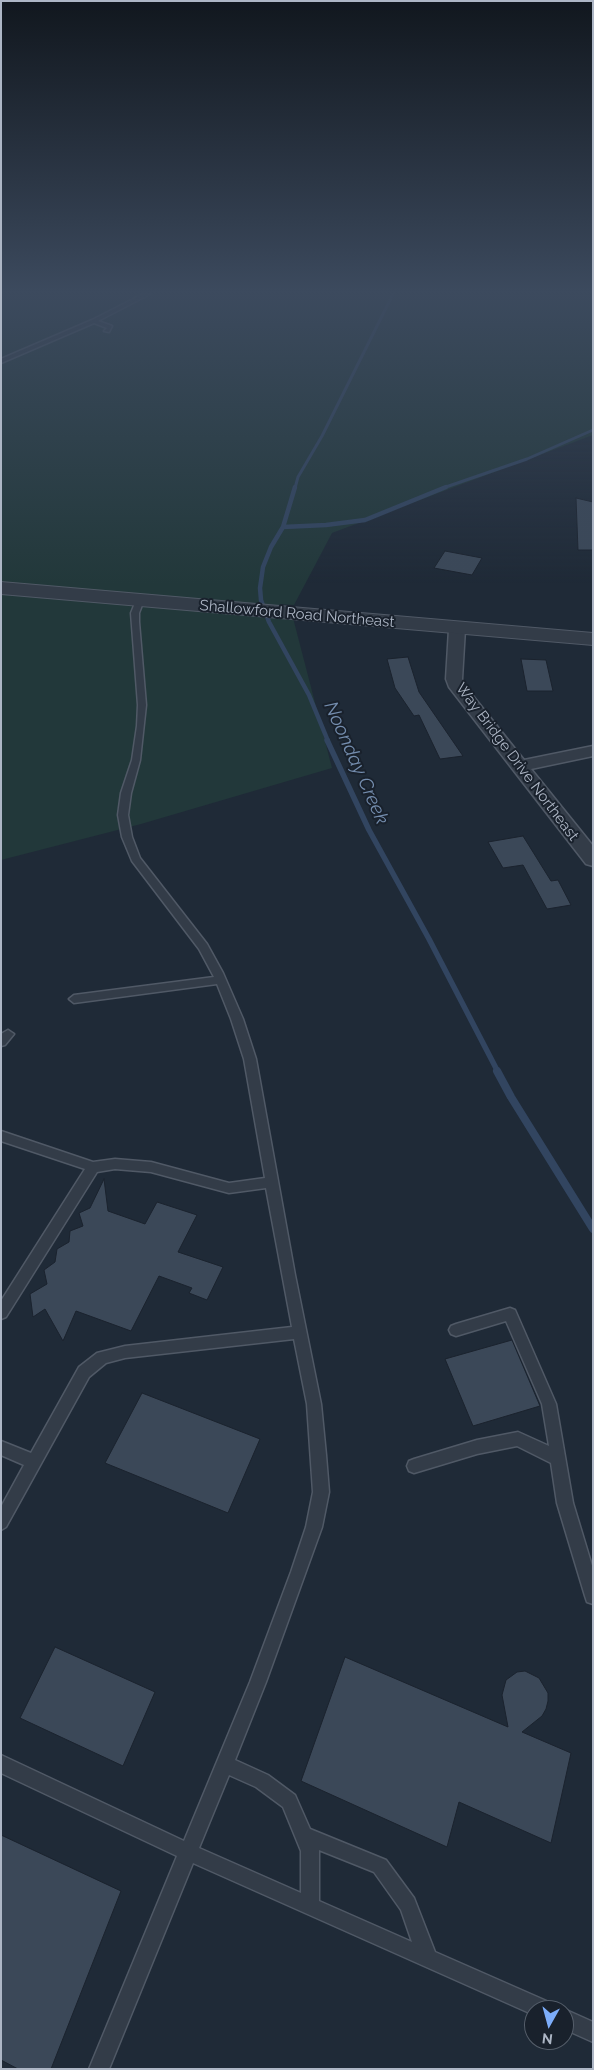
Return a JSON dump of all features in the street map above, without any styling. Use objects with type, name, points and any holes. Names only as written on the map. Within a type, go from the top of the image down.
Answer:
[{"type":"street","name":"Shallowford Road Northeast","points":[[1,588],[457,629],[593,639]]},
{"type":"street","name":"Way Bridge Drive Northeast","points":[[457,629],[454,679],[457,687],[593,860]]},
{"type":"street","points":[[519,766],[593,751]]},
{"type":"lane","points":[[99,2069],[258,1682],[314,1527],[321,1492],[320,1455],[314,1404],[271,1182],[250,1059],[221,980],[203,947],[135,859],[127,837],[123,815],[126,793],[136,760],[142,705],[135,622],[140,600]]},
{"type":"lane","points":[[74,999],[221,980]]},
{"type":"lane","points":[[1,1136],[93,1167],[115,1164],[151,1167],[229,1188],[271,1182]]},
{"type":"lane","points":[[1,1313],[93,1167]]},
{"type":"lane","points":[[456,1330],[510,1314],[549,1404],[566,1503],[593,1596]]},
{"type":"lane","points":[[1,1522],[84,1372],[102,1358],[125,1352],[300,1332]]},
{"type":"lane","points":[[414,1466],[477,1447],[518,1439],[559,1459]]},
{"type":"lane","points":[[1,1448],[34,1462]]},
{"type":"lane","points":[[1,1764],[188,1852],[524,2001]]},
{"type":"lane","points":[[224,1764],[262,1781],[289,1802],[310,1851],[310,1906]]},
{"type":"lane","points":[[303,1835],[380,1866],[408,1904],[428,1958]]},
{"type":"lane","points":[[574,2023],[593,2032]]},
{"type":"green space","points":[[1,391],[593,391],[593,435],[332,533],[294,605],[280,604],[292,614],[332,768],[141,824],[1,860]]},
{"type":"building","points":[[576,498],[593,502],[593,550],[578,550]]},
{"type":"building","points":[[445,551],[482,558],[472,575],[434,568]]},
{"type":"building","points":[[408,657],[419,692],[463,756],[440,759],[419,715],[414,716],[395,688],[387,659]]},
{"type":"building","points":[[521,659],[546,660],[553,691],[527,691]]},
{"type":"building","points":[[523,836],[551,881],[558,880],[571,905],[547,909],[523,865],[503,868],[488,842]]},
{"type":"building","points":[[104,1179],[108,1211],[145,1224],[157,1202],[197,1215],[178,1252],[223,1267],[207,1300],[189,1293],[192,1288],[159,1276],[131,1331],[76,1311],[63,1341],[45,1309],[33,1317],[30,1294],[47,1284],[44,1270],[55,1262],[57,1249],[69,1242],[70,1231],[83,1226],[79,1213],[90,1208]]},
{"type":"building","points":[[512,1340],[540,1406],[473,1426],[445,1359]]},
{"type":"building","points":[[142,1393],[260,1439],[228,1513],[105,1463]]},
{"type":"building","points":[[55,1647],[155,1692],[123,1766],[20,1718]]},
{"type":"building","points":[[345,1657],[508,1727],[502,1695],[506,1680],[517,1672],[525,1671],[539,1678],[548,1693],[546,1709],[542,1716],[522,1732],[571,1753],[551,1843],[459,1802],[447,1847],[301,1781]]},
{"type":"building","points":[[1,1835],[121,1891],[51,2069],[18,2069],[1,2060]]},
{"type":"waterway","name":"Noonday Creek","points":[[295,488],[298,477],[322,436],[345,391]]},
{"type":"waterway","points":[[443,488],[527,459],[593,430]]},
{"type":"waterway","name":"Noonday Creek","points":[[283,527],[295,487]]},
{"type":"waterway","points":[[283,527],[326,525],[365,520],[446,487]]},
{"type":"waterway","name":"Noonday Creek","points":[[283,527],[271,547],[263,567],[260,588],[261,600],[269,622],[309,695],[328,741]]},
{"type":"waterway","name":"Noonday Creek","points":[[327,740],[369,830],[429,939],[498,1072]]},
{"type":"waterway","name":"Noonday Creek","points":[[497,1071],[511,1097],[593,1229]]}]
